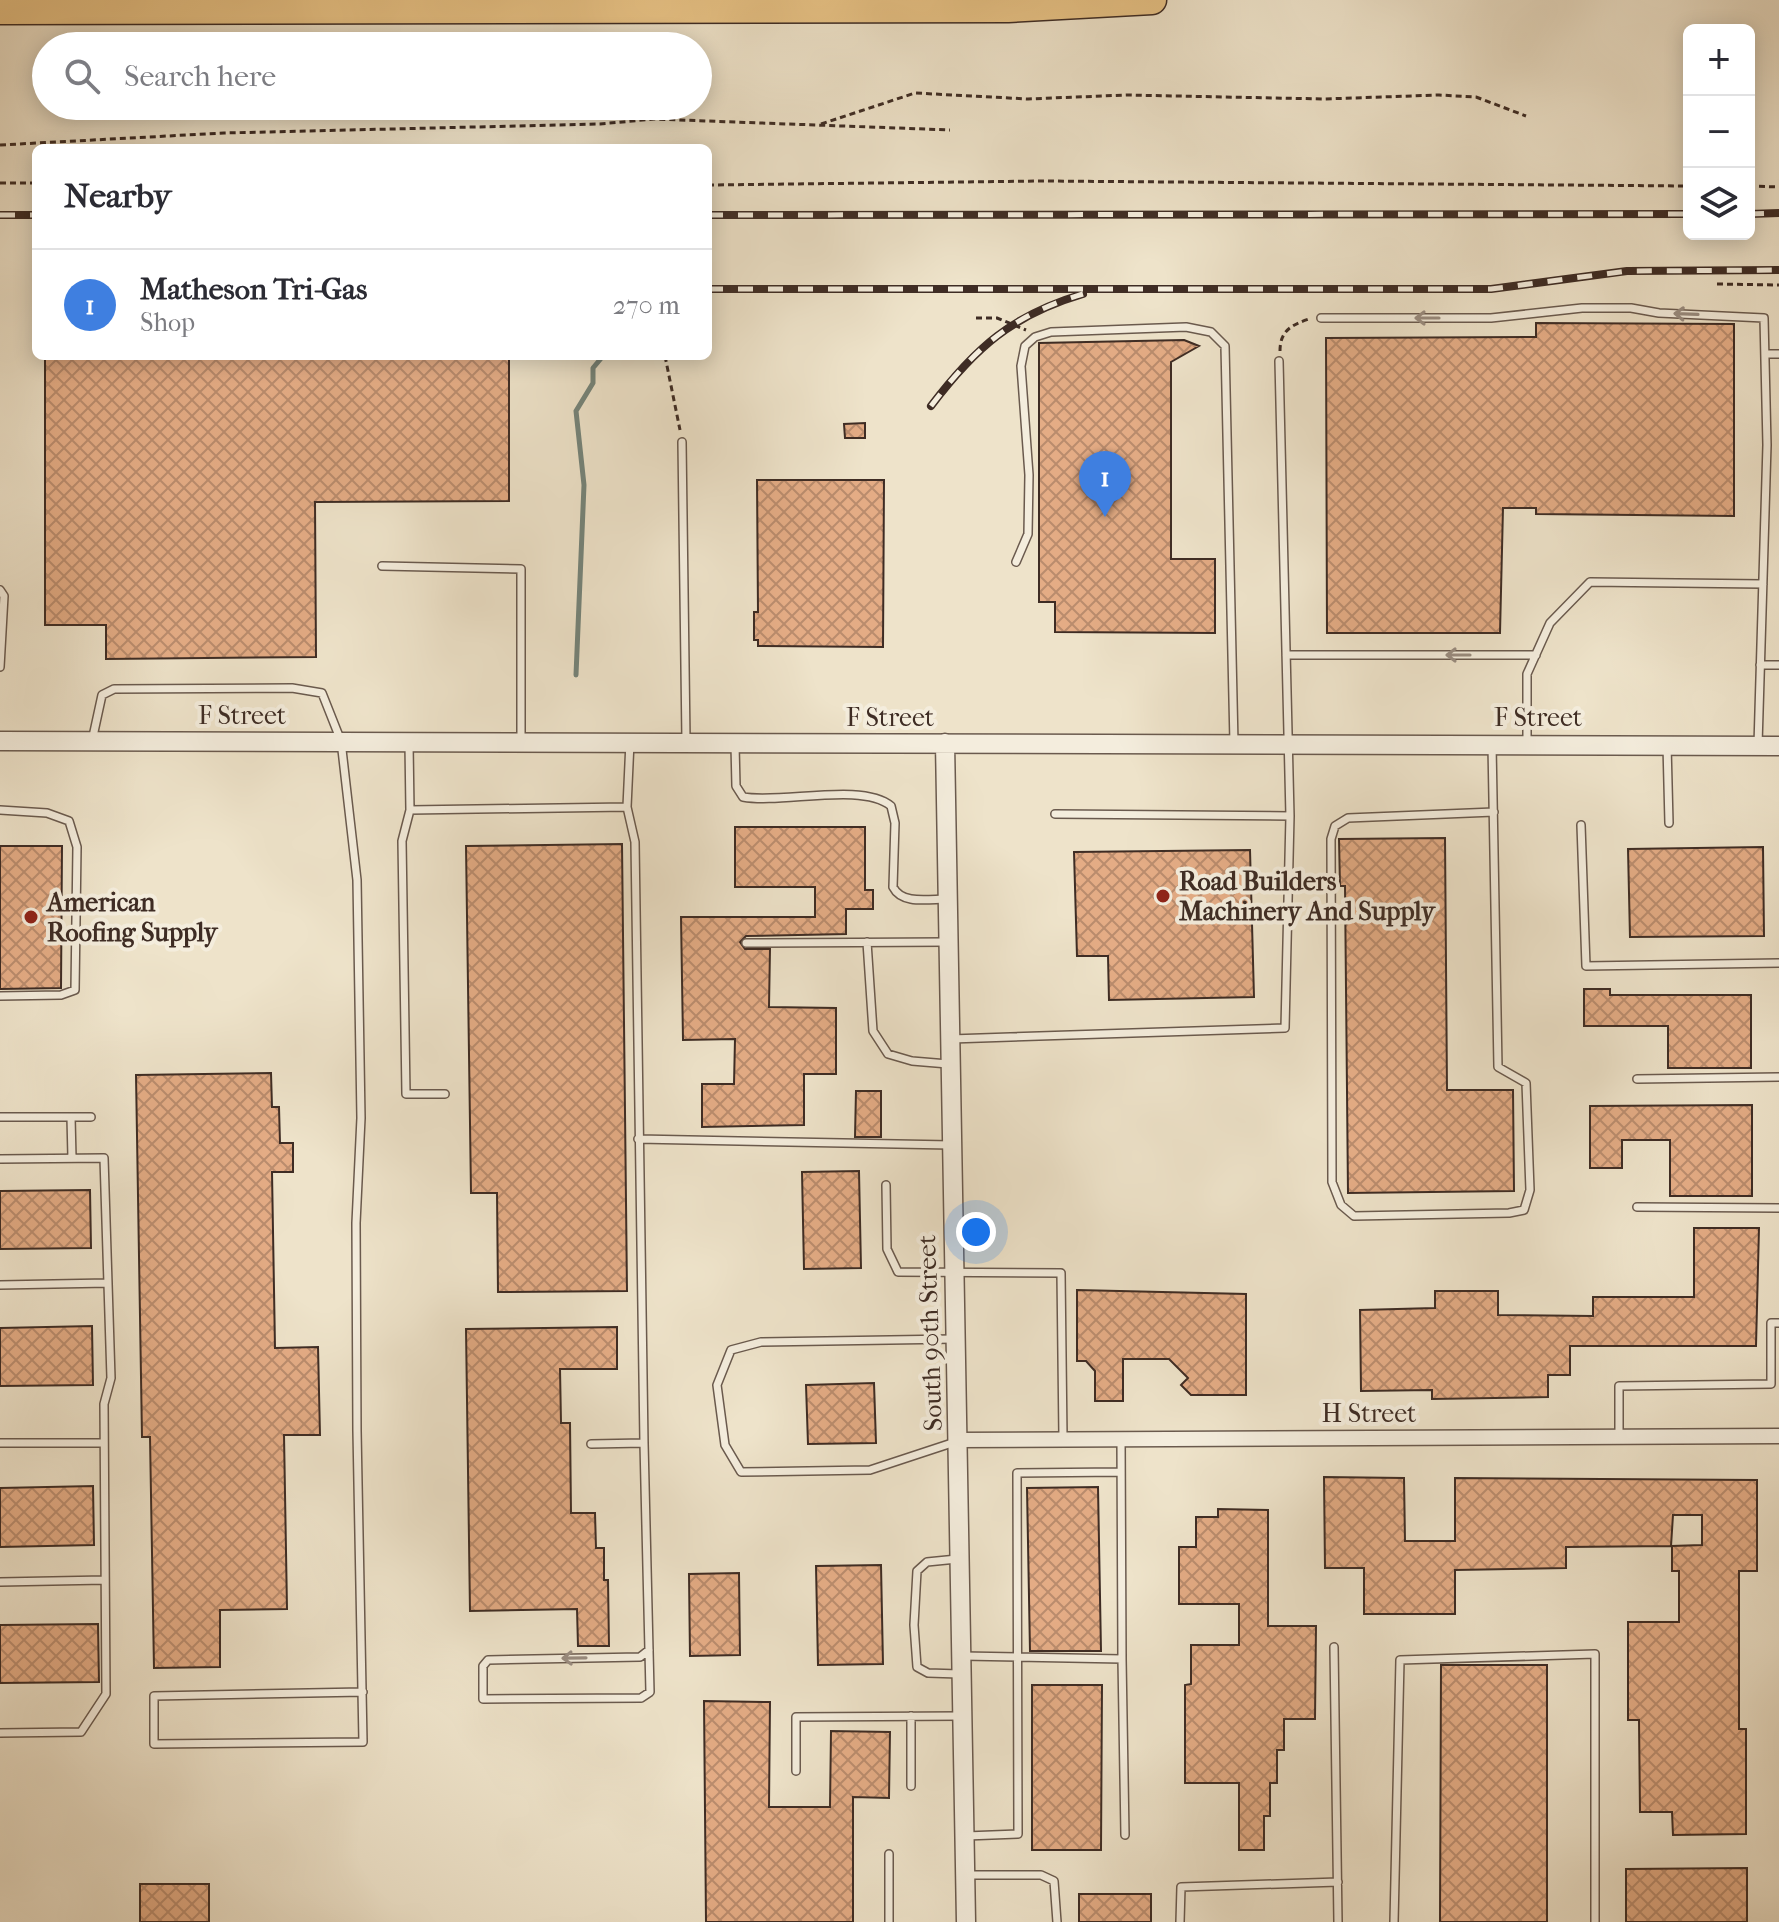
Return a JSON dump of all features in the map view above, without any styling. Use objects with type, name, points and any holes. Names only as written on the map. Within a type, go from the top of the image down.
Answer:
[{"type":"highway","points":[[0,10],[1008,8],[1152,0]]},
{"type":"street","name":"F Street","points":[[0,741],[1288,742],[1779,746]]},
{"type":"street","name":"South 90th Street","points":[[945,743],[966,1922]]},
{"type":"street","name":"H Street","points":[[959,1440],[1779,1436]]},
{"type":"lane","points":[[1321,318],[1491,318],[1582,308],[1631,308],[1659,313],[1764,318],[1767,445],[1758,745]]},
{"type":"lane","points":[[1016,562],[1028,534],[1029,475],[1021,366],[1025,346],[1035,337],[1051,332],[1186,327],[1211,332],[1225,346],[1234,743]]},
{"type":"lane","points":[[1765,354],[1779,354]]},
{"type":"lane","points":[[950,1039],[1285,1028],[1290,816],[1279,361]]},
{"type":"lane","points":[[682,442],[686,742]]},
{"type":"lane","points":[[1767,445],[1779,444]]},
{"type":"lane","points":[[382,566],[521,569],[521,742]]},
{"type":"lane","points":[[1527,743],[1527,674],[1550,623],[1590,582],[1763,584]]},
{"type":"lane","points":[[0,590],[4,596],[0,667]]},
{"type":"lane","points":[[1286,655],[1536,655]]},
{"type":"lane","points":[[1760,665],[1779,665]]},
{"type":"lane","points":[[92,741],[102,695],[114,689],[292,688],[322,693],[337,722],[357,880],[361,1118],[356,1223],[357,1431],[363,1692],[363,1742],[154,1744],[154,1696],[363,1692]]},
{"type":"lane","points":[[409,742],[410,810],[402,841],[406,1094],[445,1094]]},
{"type":"lane","points":[[630,742],[627,807],[635,842],[650,1692],[641,1698],[483,1699],[483,1666],[488,1660],[640,1657],[649,1650]]},
{"type":"lane","points":[[735,742],[736,786],[743,797],[853,796],[885,801],[891,806],[895,823],[893,887],[896,894],[907,899],[947,899]]},
{"type":"lane","points":[[1492,743],[1494,812],[1498,1067],[1526,1083],[1530,1190],[1524,1210],[1509,1213],[1354,1216],[1341,1205],[1332,1182],[1331,839],[1335,826],[1348,818],[1494,812]]},
{"type":"lane","points":[[1667,744],[1669,823]]},
{"type":"lane","points":[[410,810],[627,807]]},
{"type":"lane","points":[[0,810],[47,813],[69,821],[77,847],[75,990],[61,995],[0,996]]},
{"type":"lane","points":[[1055,814],[1290,816]]},
{"type":"lane","points":[[1581,825],[1586,966],[1779,963]]},
{"type":"lane","points":[[867,942],[873,1031],[888,1054],[912,1061],[950,1065]]},
{"type":"lane","points":[[746,943],[948,942]]},
{"type":"lane","points":[[1637,1079],[1779,1077]]},
{"type":"lane","points":[[0,1117],[91,1117]]},
{"type":"lane","points":[[71,1117],[72,1158]]},
{"type":"lane","points":[[638,1139],[951,1145]]},
{"type":"lane","points":[[0,1159],[104,1158],[111,1378],[104,1404],[106,1694],[81,1732],[0,1733]]},
{"type":"lane","points":[[886,1185],[887,1249],[898,1272],[1061,1273],[1063,1438]]},
{"type":"lane","points":[[1637,1207],[1779,1208]]},
{"type":"lane","points":[[0,1285],[108,1283]]},
{"type":"lane","points":[[1619,1437],[1619,1386],[1771,1384],[1771,1323],[1779,1323]]},
{"type":"lane","points":[[956,1339],[761,1342],[731,1350],[717,1385],[725,1445],[741,1472],[870,1470],[959,1440]]},
{"type":"lane","points":[[1121,1438],[1125,1835]]},
{"type":"lane","points":[[0,1443],[104,1443]]},
{"type":"lane","points":[[591,1444],[644,1443]]},
{"type":"lane","points":[[964,1836],[1018,1834],[1017,1473],[1121,1472]]},
{"type":"lane","points":[[960,1559],[927,1562],[917,1571],[914,1625],[917,1667],[928,1673],[961,1665],[1019,1659],[1122,1659]]},
{"type":"lane","points":[[0,1582],[105,1580]]},
{"type":"lane","points":[[1334,1647],[1338,1922]]},
{"type":"lane","points":[[1394,1922],[1400,1660],[1595,1654],[1595,1922]]},
{"type":"lane","points":[[911,1716],[911,1786]]},
{"type":"lane","points":[[796,1771],[796,1717],[962,1716]]},
{"type":"lane","points":[[889,1854],[889,1922]]},
{"type":"lane","points":[[965,1875],[1041,1875],[1054,1881],[1057,1922]]},
{"type":"lane","points":[[1180,1922],[1181,1887],[1338,1882]]},
{"type":"path","points":[[817,125],[915,93],[1028,99],[1126,95],[1325,99],[1439,95],[1476,97],[1526,116]]},
{"type":"path","points":[[0,145],[224,133],[600,124],[643,120]]},
{"type":"path","points":[[681,120],[950,130]]},
{"type":"path","points":[[712,185],[1044,181],[1683,186]]},
{"type":"path","points":[[0,183],[32,183]]},
{"type":"path","points":[[1755,186],[1779,187]]},
{"type":"path","points":[[1717,284],[1779,285]]},
{"type":"path","points":[[976,318],[1018,324],[1035,337]]},
{"type":"path","points":[[1279,361],[1280,338],[1291,326],[1321,318]]},
{"type":"path","points":[[666,360],[682,442]]},
{"type":"building","points":[[1536,323],[1734,324],[1734,516],[1536,514],[1536,508],[1503,508],[1500,633],[1327,633],[1326,338],[1536,337]]},
{"type":"building","points":[[1184,340],[1199,346],[1171,362],[1171,559],[1215,559],[1215,633],[1055,632],[1055,602],[1039,602],[1039,343]]},
{"type":"building","points":[[45,360],[509,360],[509,501],[315,502],[316,657],[106,659],[106,625],[45,625]]},
{"type":"building","points":[[865,423],[865,438],[845,438],[844,424]]},
{"type":"building","points":[[757,480],[884,480],[883,647],[758,646],[758,640],[754,640],[754,612],[758,612]]},
{"type":"building","points":[[735,827],[865,827],[865,890],[873,890],[873,909],[846,909],[846,934],[746,936],[740,942],[745,949],[770,949],[769,1007],[836,1008],[836,1074],[804,1074],[804,1125],[702,1127],[702,1084],[734,1084],[735,1039],[683,1040],[681,917],[815,917],[815,887],[735,887]]},
{"type":"building","points":[[1445,838],[1447,1090],[1513,1090],[1514,1191],[1348,1193],[1345,886],[1340,886],[1339,839]]},
{"type":"building","points":[[622,844],[627,1291],[498,1292],[497,1193],[471,1193],[466,846]]},
{"type":"building","name":"American Roofing Supply","points":[[0,846],[62,846],[61,988],[0,989]]},
{"type":"building","points":[[1763,847],[1764,936],[1630,937],[1628,849]]},
{"type":"building","name":"Road Builders Machinery And Supply","points":[[1250,850],[1254,997],[1109,1000],[1108,956],[1077,956],[1074,852]]},
{"type":"building","points":[[1584,989],[1610,989],[1610,995],[1751,995],[1751,1068],[1668,1068],[1668,1026],[1584,1026]]},
{"type":"building","points":[[271,1073],[272,1107],[279,1107],[280,1143],[293,1143],[293,1172],[272,1172],[275,1348],[318,1347],[320,1435],[284,1435],[287,1609],[220,1610],[220,1667],[154,1668],[150,1437],[142,1437],[136,1075]]},
{"type":"building","points":[[856,1091],[881,1091],[881,1137],[855,1137]]},
{"type":"building","points":[[1752,1105],[1752,1196],[1670,1196],[1670,1140],[1622,1140],[1622,1168],[1590,1168],[1590,1106]]},
{"type":"building","points":[[859,1171],[861,1268],[804,1269],[802,1172]]},
{"type":"building","points":[[90,1190],[91,1248],[0,1249],[0,1191]]},
{"type":"building","points":[[1694,1228],[1759,1228],[1756,1346],[1570,1346],[1570,1375],[1548,1375],[1548,1397],[1432,1399],[1432,1390],[1361,1391],[1360,1310],[1435,1308],[1435,1291],[1498,1291],[1498,1315],[1593,1316],[1593,1297],[1694,1297]]},
{"type":"building","points":[[1077,1290],[1246,1294],[1246,1395],[1191,1395],[1181,1385],[1188,1378],[1169,1359],[1123,1359],[1123,1401],[1095,1401],[1095,1371],[1086,1361],[1077,1361]]},
{"type":"building","points":[[92,1326],[93,1385],[0,1386],[0,1328]]},
{"type":"building","points":[[617,1327],[617,1369],[560,1369],[561,1423],[570,1423],[571,1513],[595,1513],[596,1548],[604,1548],[604,1580],[608,1580],[609,1646],[578,1646],[577,1609],[470,1611],[466,1329]]},
{"type":"building","points":[[874,1383],[876,1443],[808,1444],[806,1385]]},
{"type":"building","points":[[1324,1477],[1404,1478],[1405,1541],[1455,1541],[1455,1478],[1757,1480],[1757,1571],[1739,1571],[1739,1729],[1746,1729],[1746,1834],[1673,1835],[1672,1812],[1640,1812],[1639,1720],[1628,1720],[1628,1622],[1679,1622],[1679,1571],[1672,1571],[1672,1546],[1702,1545],[1702,1515],[1673,1515],[1671,1546],[1566,1547],[1566,1568],[1455,1570],[1455,1614],[1364,1614],[1364,1568],[1325,1568]]},
{"type":"building","points":[[93,1486],[94,1545],[0,1547],[0,1488]]},
{"type":"building","points":[[1098,1487],[1101,1651],[1030,1651],[1027,1488]]},
{"type":"building","points":[[1218,1509],[1268,1510],[1268,1626],[1316,1626],[1315,1719],[1284,1719],[1284,1750],[1277,1750],[1277,1783],[1270,1783],[1270,1816],[1264,1816],[1264,1850],[1239,1850],[1239,1783],[1185,1783],[1185,1685],[1191,1684],[1191,1645],[1239,1645],[1239,1604],[1179,1604],[1179,1547],[1196,1547],[1196,1517],[1218,1517]]},
{"type":"building","points":[[881,1565],[883,1664],[818,1665],[816,1566]]},
{"type":"building","points":[[739,1573],[740,1655],[690,1656],[689,1574]]},
{"type":"building","points":[[98,1624],[99,1682],[0,1683],[0,1625]]},
{"type":"building","points":[[1441,1665],[1547,1665],[1547,1922],[1440,1922]]},
{"type":"building","points":[[1032,1685],[1102,1685],[1101,1850],[1032,1850]]},
{"type":"building","points":[[704,1701],[770,1702],[769,1807],[830,1807],[831,1731],[890,1732],[889,1798],[853,1797],[853,1922],[706,1922]]},
{"type":"building","points":[[1747,1868],[1747,1922],[1626,1922],[1626,1869]]},
{"type":"building","points":[[140,1884],[209,1884],[209,1922],[140,1922]]},
{"type":"building","points":[[1079,1894],[1151,1894],[1151,1922],[1079,1922]]},
{"type":"waterway","points":[[576,675],[584,485],[576,411],[593,383],[593,368],[600,360]]},
{"type":"railway","points":[[1755,214],[1779,213]]},
{"type":"railway","points":[[712,215],[1683,214]]},
{"type":"railway","points":[[0,215],[32,215]]},
{"type":"railway","points":[[712,289],[1491,289],[1627,271],[1779,270]]},
{"type":"railway","points":[[931,406],[963,367],[997,336],[1035,312],[1083,294]]},
{"type":"place","name":"Matheson Tri-Gas","points":[[1105,517]]},
{"type":"place","name":"Road Builders Machinery And Supply","points":[[1163,896]]},
{"type":"place","name":"American Roofing Supply","points":[[31,917]]}]
